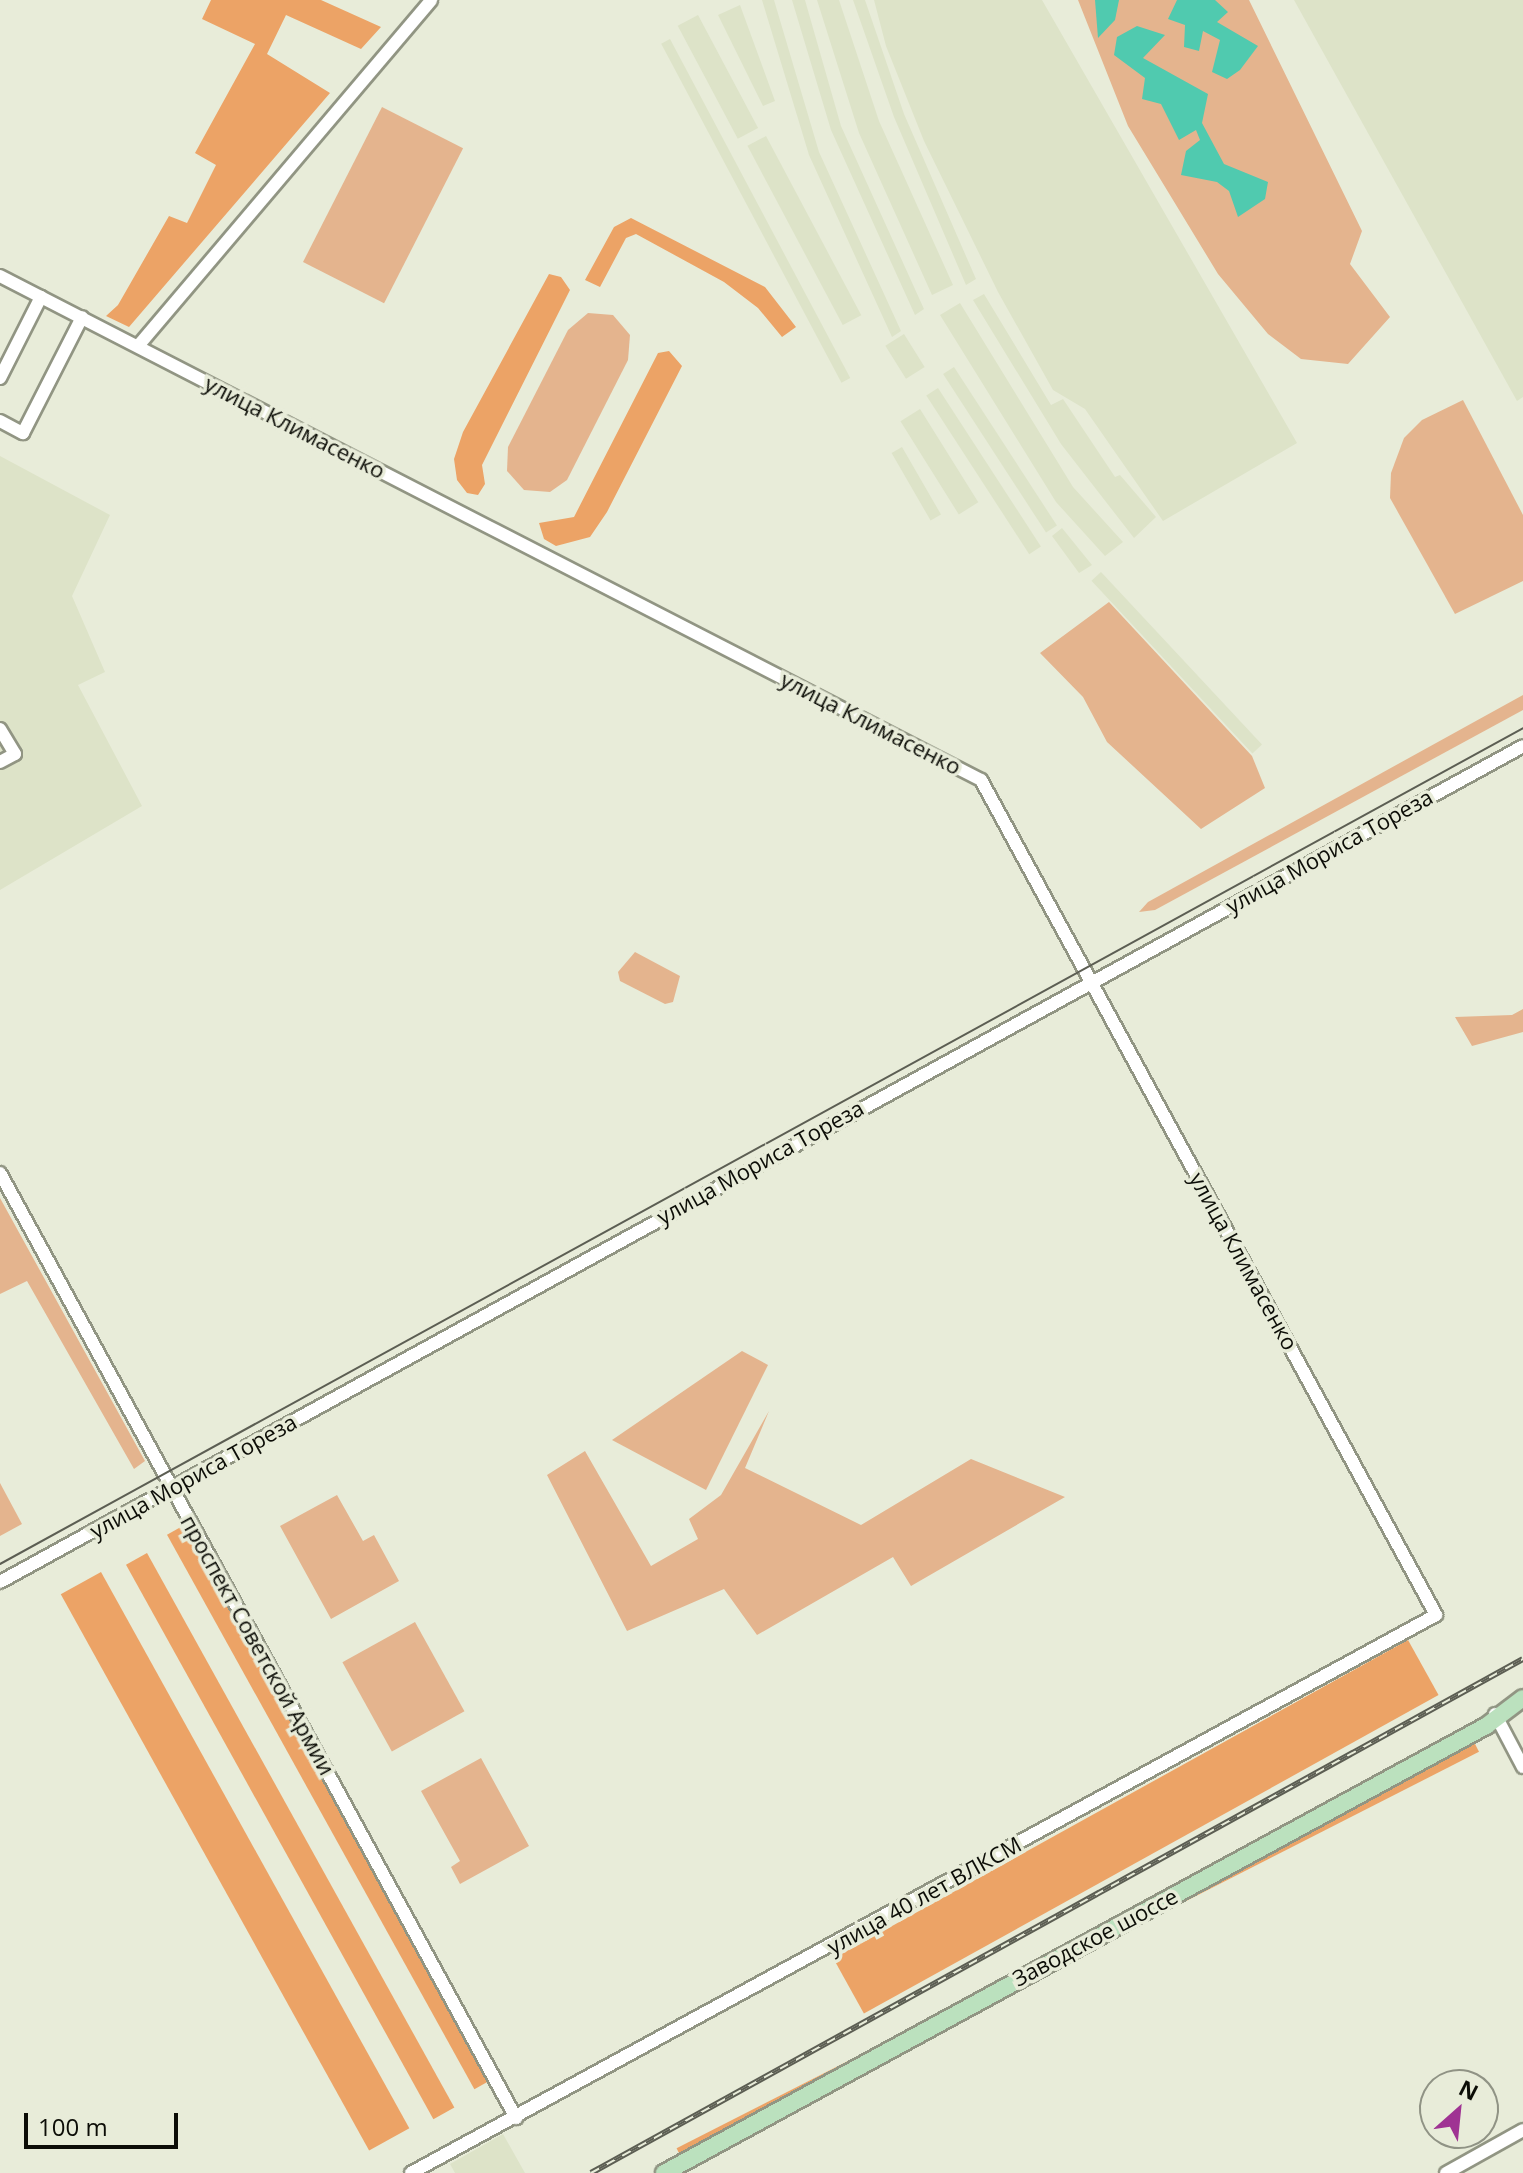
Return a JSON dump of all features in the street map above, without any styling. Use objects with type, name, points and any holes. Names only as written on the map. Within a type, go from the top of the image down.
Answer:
[{"type":"main road","name":"Заводское шоссе","points":[[664,2173],[1486,1726],[1495,1714],[1523,1698]]},
{"type":"street","points":[[138,346],[431,0]]},
{"type":"street","name":"улица Климасенко","points":[[0,276],[981,780],[1094,979],[1436,1615]]},
{"type":"street","points":[[0,378],[41,297]]},
{"type":"street","points":[[0,421],[23,433],[82,317]]},
{"type":"street","points":[[0,729],[15,754],[0,762]]},
{"type":"street","name":"улица Мориса Тореза","points":[[0,1582],[1523,746]]},
{"type":"street","name":"проспект Советской Армии","points":[[0,1173],[516,2118]]},
{"type":"street","name":"улица 40 лет ВЛКСМ","points":[[411,2173],[1436,1615]]},
{"type":"street","points":[[1495,1714],[1523,1767]]},
{"type":"street","points":[[1446,2173],[1523,2130]]},
{"type":"shaded area","points":[[211,0],[321,0],[381,27],[361,49],[286,15],[267,54],[330,93],[129,327],[106,316],[118,305],[169,216],[187,223],[216,165],[195,153],[255,44],[202,19]]},
{"type":"shaded area","points":[[762,0],[774,0],[819,152],[901,331],[892,337],[809,155]]},
{"type":"shaded area","points":[[792,0],[805,0],[841,126],[924,309],[915,315],[831,130]]},
{"type":"shaded area","points":[[817,0],[839,0],[879,121],[953,285],[932,295],[859,133]]},
{"type":"shaded area","points":[[853,0],[865,0],[904,114],[976,279],[966,285],[894,117]]},
{"type":"shaded area","points":[[874,0],[1042,0],[1297,443],[1163,521],[1085,409],[1053,390],[998,292],[924,141],[886,46]]},
{"type":"shaded area","points":[[1078,0],[1249,0],[1362,231],[1350,264],[1390,317],[1348,364],[1301,359],[1268,334],[1218,274],[1128,126]]},
{"type":"shaded area","points":[[1294,0],[1523,0],[1523,397],[1517,401]]},
{"type":"shaded area","points":[[740,5],[775,101],[763,106],[718,15]]},
{"type":"shaded area","points":[[698,15],[758,128],[738,139],[678,26]]},
{"type":"shaded area","points":[[670,39],[850,378],[841,383],[661,44]]},
{"type":"shaded area","points":[[382,107],[463,148],[384,303],[303,262]]},
{"type":"shaded area","points":[[766,136],[861,315],[843,325],[747,146]]},
{"type":"shaded area","points":[[631,218],[765,287],[796,327],[782,337],[758,308],[724,282],[636,234],[626,238],[600,287],[585,280],[614,227]]},
{"type":"shaded area","points":[[549,274],[561,277],[570,290],[482,465],[485,484],[478,495],[467,493],[457,480],[454,459],[463,432]]},
{"type":"shaded area","points":[[984,294],[1051,405],[1063,399],[1115,477],[1120,475],[1156,517],[1134,538],[1061,444],[973,300]]},
{"type":"shaded area","points":[[960,303],[1073,487],[1123,542],[1105,556],[1056,502],[940,315]]},
{"type":"shaded area","points":[[588,313],[613,315],[630,335],[628,360],[567,480],[550,492],[524,490],[507,471],[508,447],[568,330]]},
{"type":"shaded area","points":[[904,334],[925,367],[906,379],[885,346]]},
{"type":"shaded area","points":[[669,351],[682,366],[607,512],[590,537],[556,546],[544,539],[539,523],[574,517],[658,353]]},
{"type":"shaded area","points":[[954,367],[1057,526],[1046,533],[943,374]]},
{"type":"shaded area","points":[[938,388],[1041,547],[1029,554],[926,396]]},
{"type":"shaded area","points":[[1463,400],[1523,515],[1523,581],[1455,614],[1390,498],[1391,473],[1404,438],[1422,420]]},
{"type":"shaded area","points":[[920,409],[978,502],[959,514],[900,421]]},
{"type":"shaded area","points":[[902,447],[941,515],[931,521],[892,453]]},
{"type":"shaded area","points":[[0,456],[110,515],[72,596],[105,672],[78,685],[142,806],[0,890]]},
{"type":"shaded area","points":[[1062,528],[1092,565],[1079,573],[1052,536]]},
{"type":"shaded area","points":[[1101,572],[1262,745],[1252,753],[1091,581]]},
{"type":"shaded area","points":[[1109,602],[1252,756],[1265,788],[1201,829],[1107,742],[1083,697],[1040,653]]},
{"type":"shaded area","points":[[1523,695],[1523,710],[1155,910],[1139,912],[1148,902]]},
{"type":"shaded area","points":[[635,952],[680,976],[673,1002],[665,1004],[620,981],[618,972]]},
{"type":"shaded area","points":[[1523,1009],[1523,1032],[1472,1046],[1455,1017],[1512,1015]]},
{"type":"shaded area","points":[[0,1198],[145,1461],[134,1469],[27,1281],[0,1294]]},
{"type":"shaded area","points":[[742,1351],[768,1365],[706,1490],[612,1440]]},
{"type":"shaded area","points":[[769,1411],[745,1468],[861,1525],[971,1459],[1065,1497],[911,1586],[893,1557],[757,1635],[724,1589],[627,1631],[547,1475],[585,1451],[651,1566],[698,1539],[689,1519],[721,1495]]},
{"type":"shaded area","points":[[0,1483],[22,1524],[0,1536]]},
{"type":"shaded area","points":[[337,1495],[363,1541],[374,1535],[399,1581],[331,1619],[280,1526]]},
{"type":"shaded area","points":[[188,1523],[495,2078],[474,2089],[167,1535]]},
{"type":"shaded area","points":[[147,1553],[454,2108],[433,2119],[126,1565]]},
{"type":"shaded area","points":[[101,1572],[409,2128],[369,2151],[61,1594]]},
{"type":"shaded area","points":[[415,1622],[464,1711],[392,1751],[342,1662]]},
{"type":"shaded area","points":[[1408,1640],[1439,1695],[864,2014],[833,1959]]},
{"type":"shaded area","points":[[1474,1742],[1479,1752],[682,2158],[677,2148]]},
{"type":"shaded area","points":[[481,1758],[529,1846],[460,1884],[451,1867],[460,1861],[421,1791]]},
{"type":"shaded area","points":[[503,2134],[525,2173],[455,2173],[450,2164]]},
{"type":"water","points":[[1095,0],[1119,0],[1115,20],[1098,38]]},
{"type":"water","points":[[1177,0],[1215,0],[1228,12],[1217,22],[1258,46],[1240,70],[1227,79],[1212,72],[1220,40],[1203,31],[1199,51],[1184,47],[1185,25],[1168,19]]},
{"type":"water","points":[[1137,26],[1165,35],[1143,58],[1208,94],[1202,123],[1224,164],[1268,182],[1265,199],[1238,217],[1229,191],[1217,182],[1181,175],[1186,151],[1200,140],[1196,130],[1179,140],[1161,104],[1142,99],[1145,78],[1114,55],[1117,37]]},
{"type":"tram line","points":[[0,1564],[1523,728]]},
{"type":"railway","points":[[591,2173],[1523,1659]]}]
